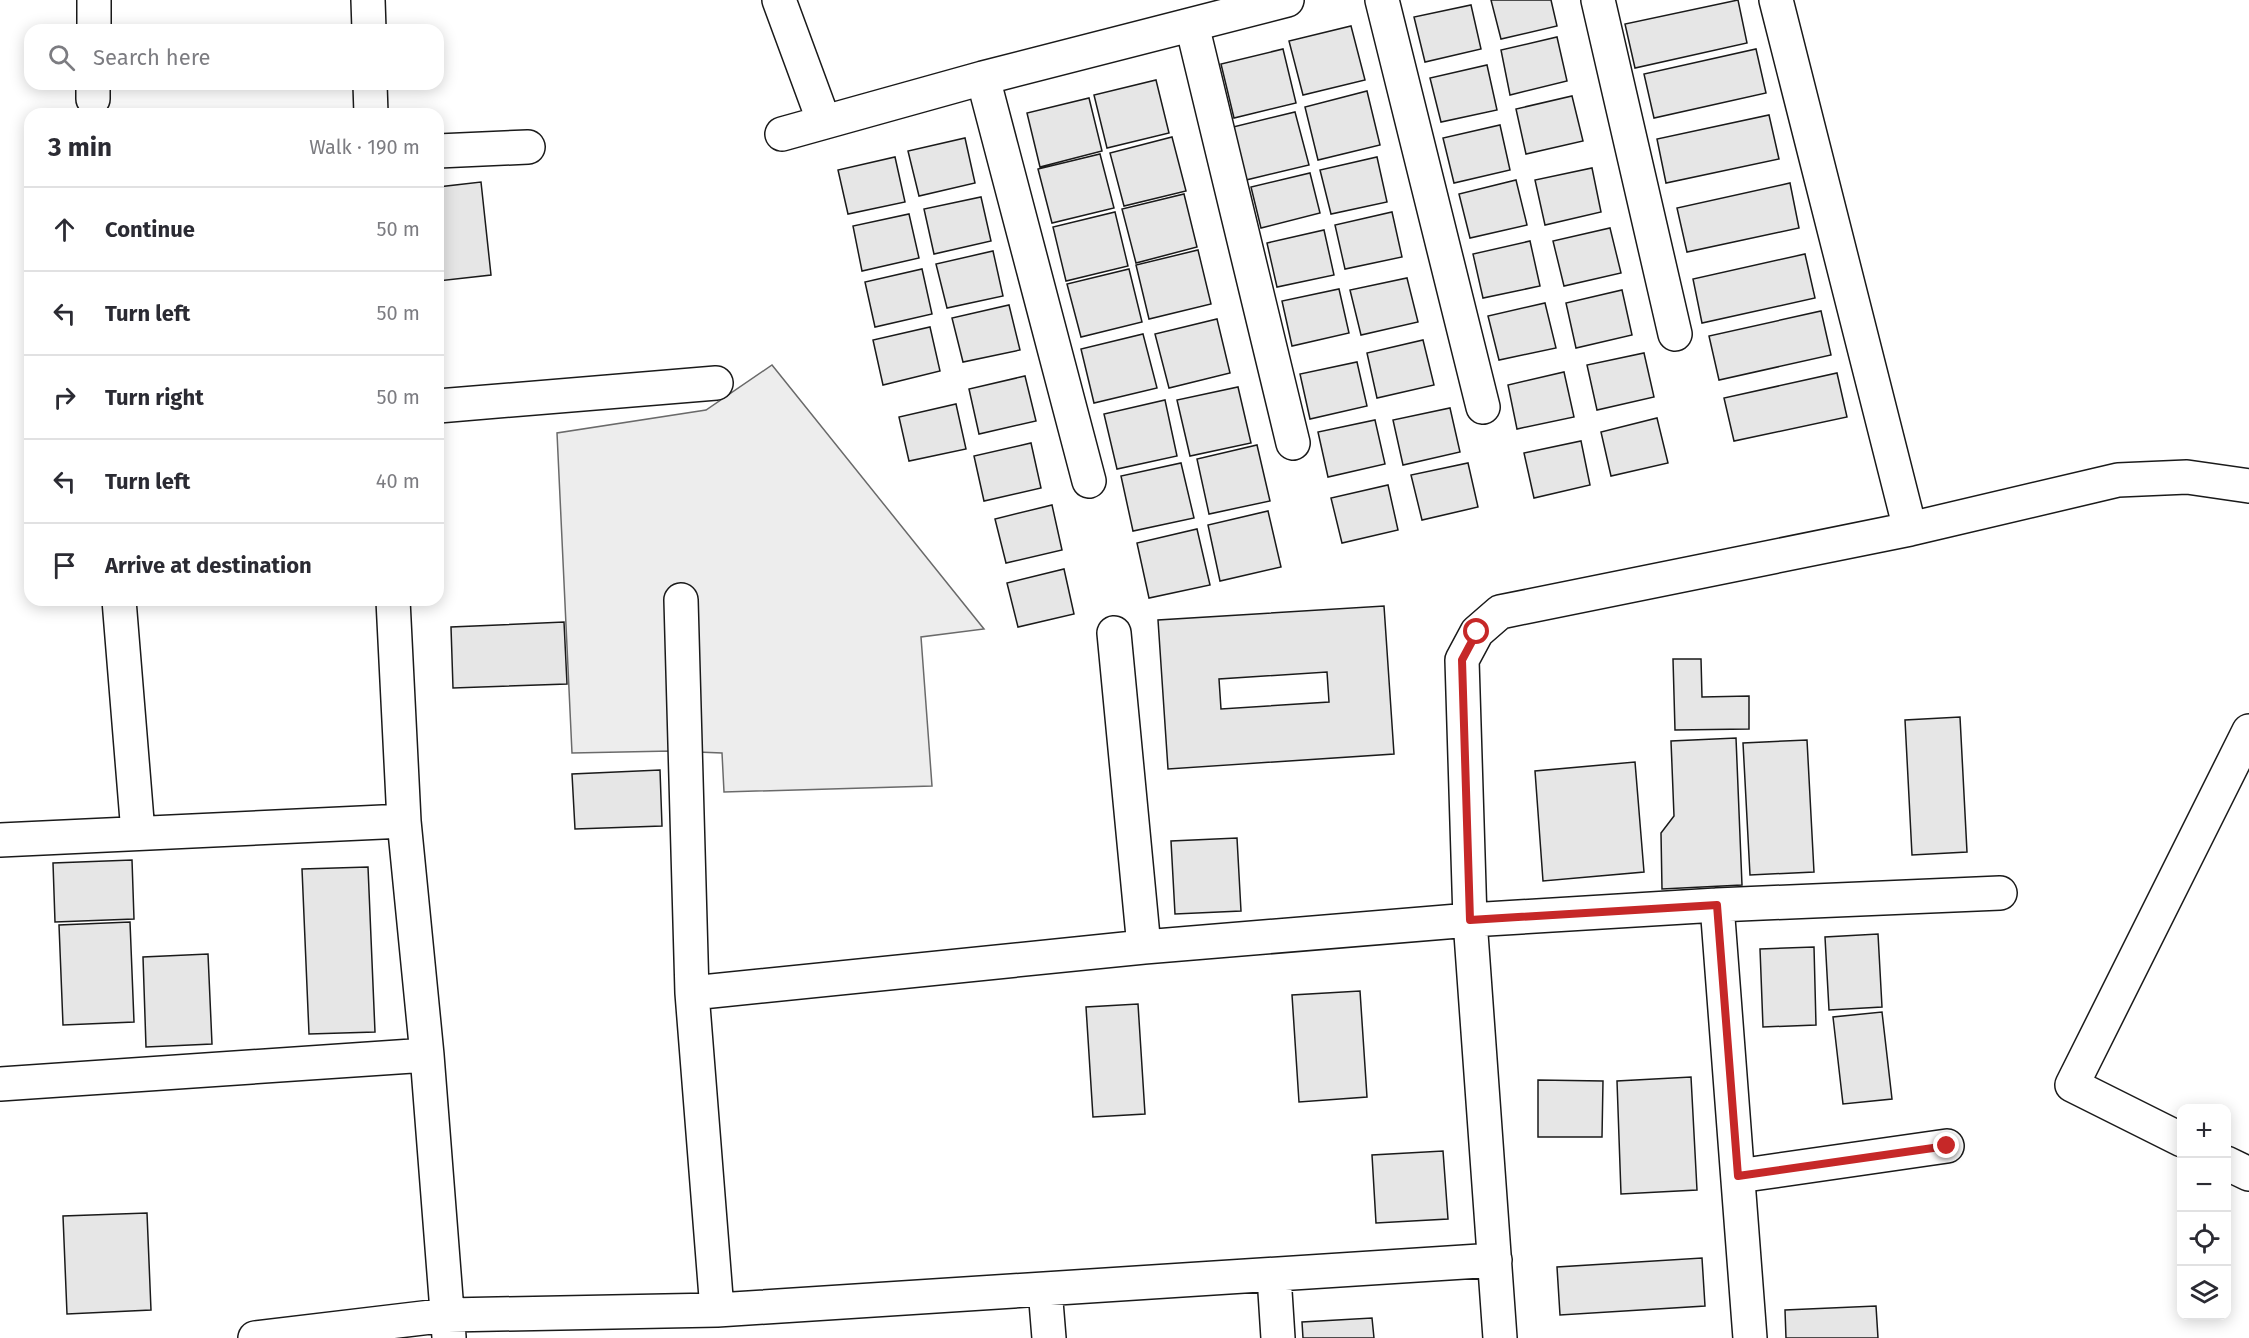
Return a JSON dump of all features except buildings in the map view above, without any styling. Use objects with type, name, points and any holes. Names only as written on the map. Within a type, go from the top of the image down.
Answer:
[{"type":"street","points":[[94,0],[94,24]]},
{"type":"street","points":[[368,0],[369,24]]},
{"type":"street","points":[[779,0],[824,122]]},
{"type":"street","points":[[782,134],[983,78],[1287,0]]},
{"type":"street","points":[[1382,0],[1483,407]]},
{"type":"street","points":[[1598,0],[1675,334]]},
{"type":"street","points":[[1776,0],[1910,529]]},
{"type":"street","points":[[1192,25],[1293,443]]},
{"type":"street","points":[[983,78],[1089,481]]},
{"type":"street","points":[[370,90],[371,108]]},
{"type":"street","points":[[444,151],[528,147]]},
{"type":"street","points":[[444,406],[716,383]]},
{"type":"street","points":[[1500,1338],[1470,920],[1462,660],[1477,632],[1500,612],[1910,529],[2118,480],[2187,477],[2249,486]]},
{"type":"street","points":[[681,600],[692,993],[717,1310]]},
{"type":"street","points":[[119,606],[138,833]]},
{"type":"street","points":[[393,606],[404,821],[427,1055],[448,1327]]},
{"type":"street","points":[[1114,633],[1144,947]]},
{"type":"street","points":[[2177,1138],[2072,1085],[2249,731]]},
{"type":"street","points":[[0,840],[404,821]]},
{"type":"street","points":[[692,993],[1144,947],[1470,920],[1717,905],[2000,893]]},
{"type":"street","points":[[1717,905],[1750,1338]]},
{"type":"street","points":[[0,1084],[427,1055]]},
{"type":"street","points":[[1738,1176],[1947,1146]]},
{"type":"street","points":[[2231,1165],[2249,1174]]},
{"type":"street","points":[[255,1338],[1274,1276],[1495,1260]]},
{"type":"street","points":[[1274,1276],[1278,1338]]},
{"type":"street","points":[[1045,1289],[1049,1338]]},
{"type":"shaded area","points":[[772,365],[984,629],[921,637],[932,786],[724,792],[722,753],[672,751],[572,753],[557,433],[706,410]]},
{"type":"route","points":[[1477,632],[1462,660],[1470,920],[1717,905],[1738,1176],[1947,1146]]}]
